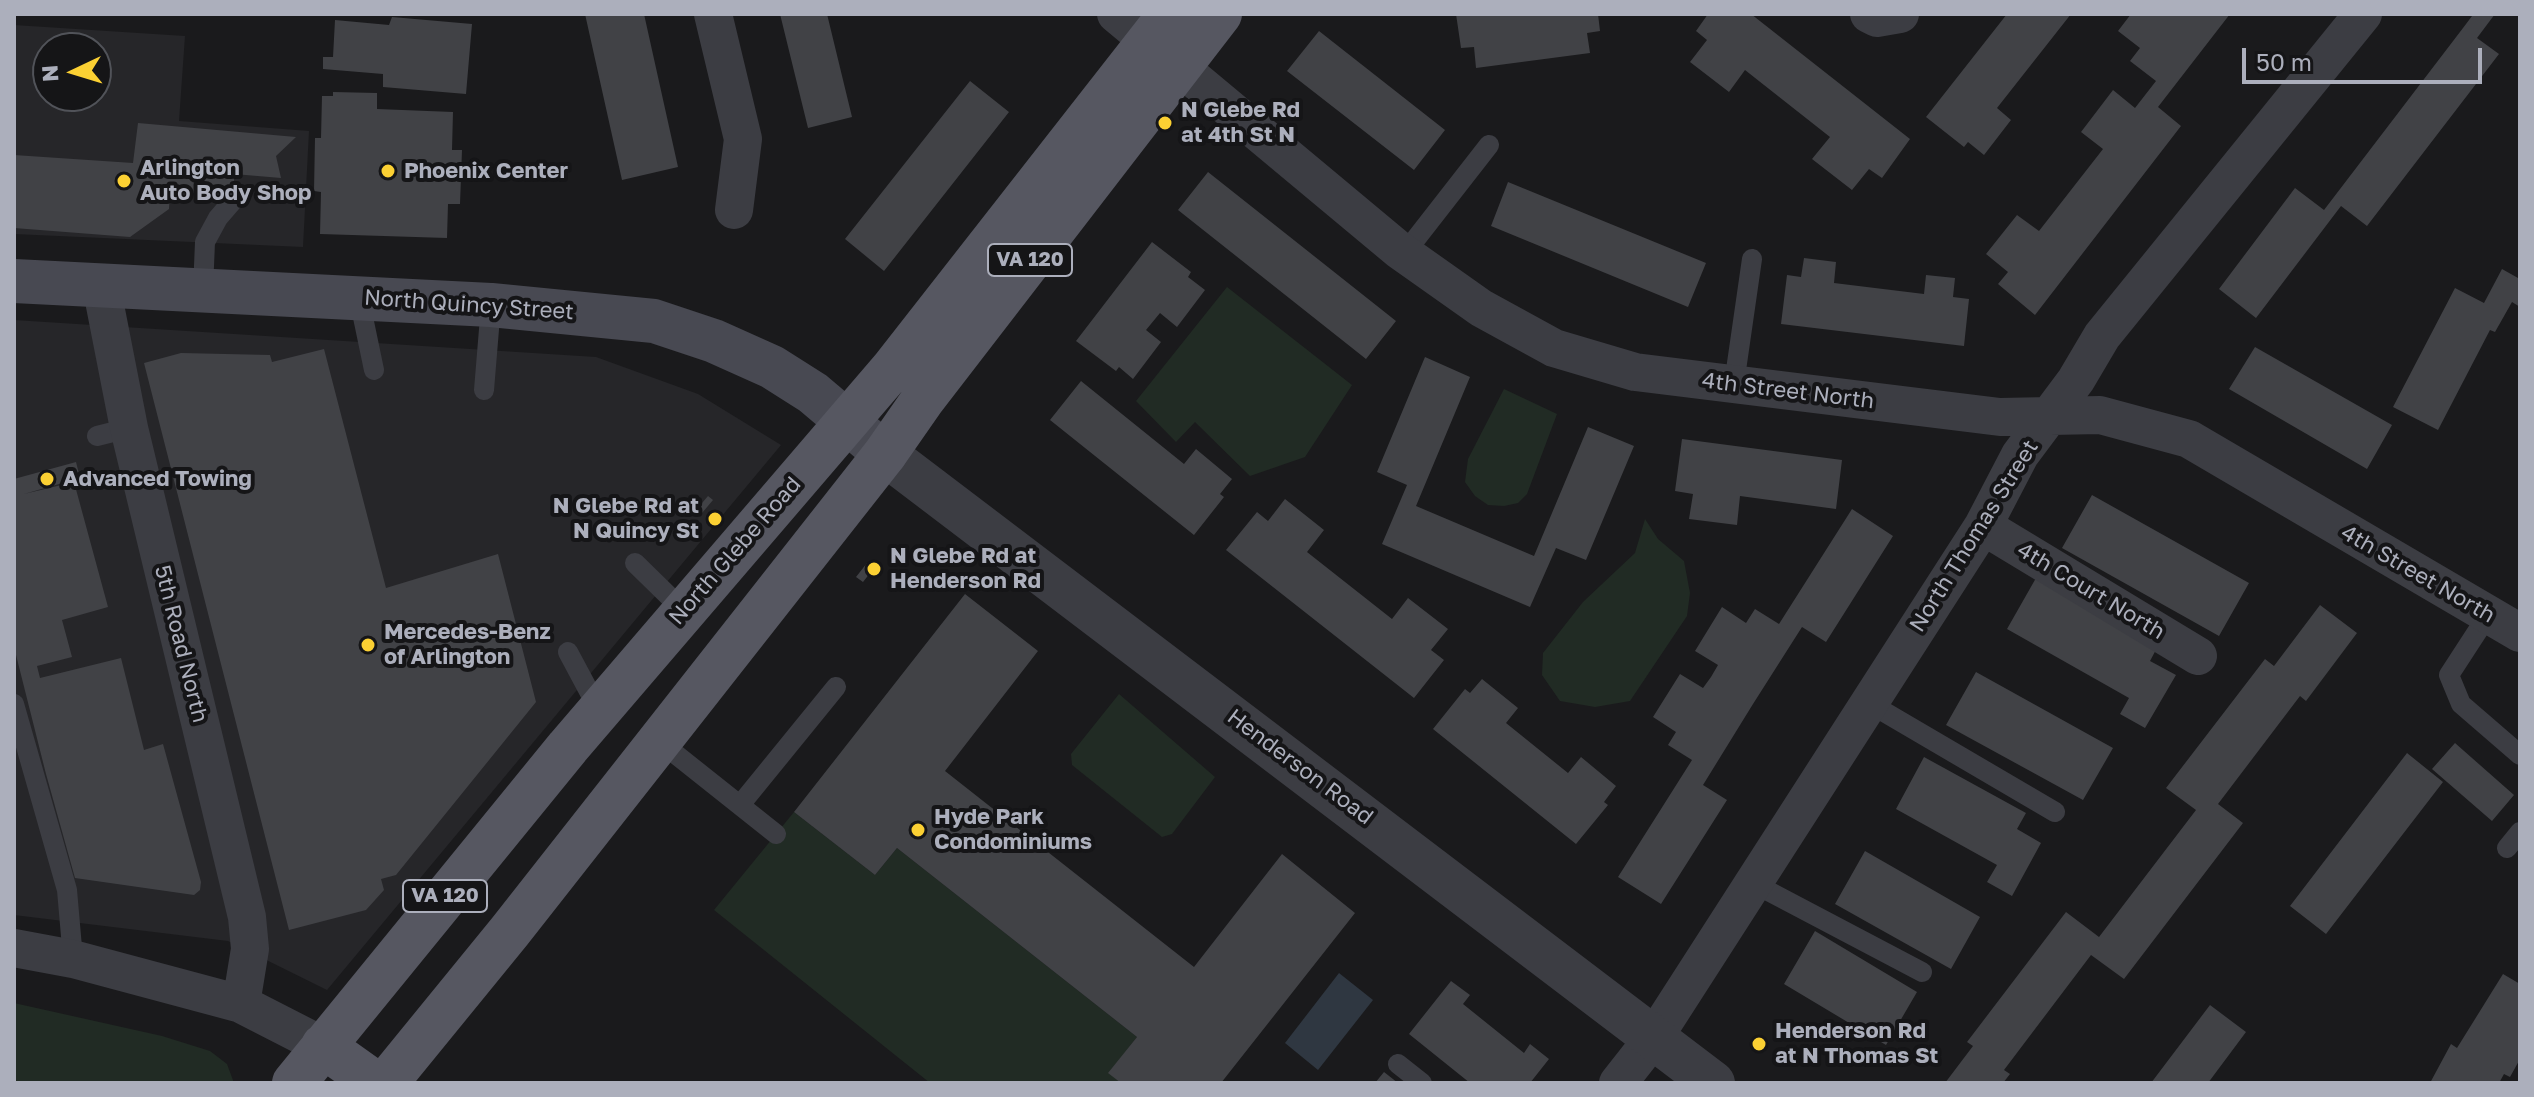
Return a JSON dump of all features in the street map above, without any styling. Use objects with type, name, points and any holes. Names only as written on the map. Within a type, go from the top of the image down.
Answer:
[{"type":"main road","name":"North Glebe Road","points":[[294,1083],[599,710],[893,368],[1153,34],[1220,14]]},
{"type":"main road","name":"North Glebe Road","points":[[386,1083],[885,454],[1153,34]]},
{"type":"main road","name":"North Quincy Street","points":[[14,281],[491,305],[654,321],[714,341],[772,367],[848,420],[885,454]]},
{"type":"main road","points":[[323,1046],[375,1083]]},
{"type":"street","points":[[713,14],[743,139],[734,210]]},
{"type":"street","points":[[1869,14],[1877,18],[1900,14]]},
{"type":"street","name":"North Thomas Street","points":[[1618,1083],[1655,1036],[1983,526],[2020,455],[2051,416],[2102,336],[2363,14]]},
{"type":"street","name":"4th Street North","points":[[1153,34],[1404,254],[1481,308],[1554,348],[1635,372],[2000,417],[2100,415],[2189,439],[2504,624]]},
{"type":"street","name":"5th Road North","points":[[101,285],[113,432],[247,917],[250,949],[241,1004]]},
{"type":"street","name":"Henderson Road","points":[[885,454],[1713,1083]]},
{"type":"street","name":"4th Court North","points":[[1983,526],[2198,656]]},
{"type":"street","points":[[14,948],[73,959],[241,1004],[323,1046]]},
{"type":"lane","points":[[1404,254],[1489,145]]},
{"type":"lane","points":[[203,290],[205,242],[218,218],[237,196]]},
{"type":"lane","points":[[1734,384],[1752,259]]},
{"type":"lane","points":[[359,298],[374,370]]},
{"type":"lane","points":[[484,390],[491,305]]},
{"type":"lane","points":[[635,563],[683,610]]},
{"type":"lane","points":[[2504,624],[2449,675],[2461,704],[2520,755]]},
{"type":"lane","points":[[568,652],[599,710]]},
{"type":"lane","points":[[740,805],[836,687]]},
{"type":"lane","points":[[1869,703],[2055,812]]},
{"type":"lane","points":[[14,704],[67,890],[73,959]]},
{"type":"lane","points":[[659,741],[776,834]]},
{"type":"lane","points":[[1753,883],[1922,972]]},
{"type":"lane","points":[[1398,1064],[1422,1083]]},
{"type":"shaded area","points":[[14,25],[185,36],[179,121],[309,131],[303,247],[14,234]]},
{"type":"shaded area","points":[[1227,287],[1352,385],[1305,457],[1250,476],[1195,422],[1176,442],[1136,401]]},
{"type":"shaded area","points":[[14,320],[596,357],[698,394],[781,445],[327,990],[228,941],[14,915]]},
{"type":"shaded area","points":[[1504,389],[1557,414],[1527,494],[1518,503],[1488,505],[1475,496],[1465,482],[1468,459]]},
{"type":"shaded area","points":[[1645,519],[1658,539],[1684,561],[1690,593],[1687,616],[1630,701],[1595,707],[1560,701],[1542,675],[1543,653],[1583,602],[1635,553]]},
{"type":"shaded area","points":[[1119,694],[1215,777],[1172,834],[1162,837],[1072,765],[1071,754]]},
{"type":"shaded area","points":[[794,812],[875,875],[897,848],[1137,1037],[1109,1073],[1122,1083],[930,1083],[714,910]]},
{"type":"shaded area","points":[[1339,973],[1373,1000],[1318,1070],[1285,1043]]},
{"type":"shaded area","points":[[14,1003],[162,1036],[210,1051],[227,1064],[234,1083],[14,1083]]},
{"type":"building","points":[[585,14],[644,14],[678,167],[622,180]]},
{"type":"building","points":[[780,14],[827,14],[852,117],[808,128]]},
{"type":"building","points":[[1456,14],[1598,14],[1600,31],[1587,33],[1590,53],[1476,68],[1474,47],[1461,48]]},
{"type":"building","points":[[1708,14],[1751,14],[1910,139],[1882,178],[1869,169],[1852,190],[1812,159],[1830,137],[1745,70],[1729,92],[1690,62],[1707,40],[1696,31]]},
{"type":"building","points":[[2007,14],[2071,14],[1997,108],[2011,120],[1984,155],[1968,142],[1964,147],[1926,117]]},
{"type":"building","points":[[2131,14],[2230,14],[2158,107],[2181,126],[2035,315],[1998,284],[2008,272],[1986,254],[2017,215],[2039,231],[2103,149],[2081,132],[2113,90],[2135,108],[2156,81],[2130,61],[2140,48],[2118,31]]},
{"type":"building","points":[[2469,14],[2495,14],[2477,38],[2499,54],[2367,226],[2341,206],[2256,318],[2219,289],[2295,188],[2324,210],[2472,16]]},
{"type":"building","points":[[392,17],[472,24],[466,94],[383,87],[383,74],[323,69],[323,57],[333,57],[335,20],[389,25]]},
{"type":"building","points":[[1319,31],[1445,130],[1414,170],[1287,71]]},
{"type":"building","points":[[970,81],[1009,112],[884,271],[845,239]]},
{"type":"building","name":"Phoenix Center","points":[[333,92],[377,93],[377,109],[453,112],[452,150],[462,150],[460,204],[448,204],[447,238],[320,234],[321,192],[314,191],[315,138],[321,138],[322,96],[333,96]]},
{"type":"building","name":"Arlington Auto Body Shop","points":[[138,123],[296,137],[276,156],[281,178],[234,174],[234,187],[197,183],[196,193],[170,192],[169,209],[130,237],[14,228],[14,155],[133,163]]},
{"type":"building","points":[[1208,172],[1396,321],[1366,359],[1178,210]]},
{"type":"building","points":[[1508,182],[1706,263],[1688,307],[1491,226]]},
{"type":"building","points":[[1152,242],[1191,272],[1188,277],[1205,290],[1177,327],[1160,313],[1146,330],[1161,342],[1133,379],[1119,367],[1116,371],[1076,341]]},
{"type":"building","points":[[1804,258],[1836,262],[1834,283],[1924,294],[1926,275],[1955,278],[1953,297],[1969,299],[1964,346],[1781,324],[1787,275],[1801,277]]},
{"type":"building","points":[[2502,269],[2518,278],[2520,274],[2520,307],[2512,302],[2495,332],[2490,330],[2438,430],[2393,407],[2455,288],[2484,303]]},
{"type":"building","points":[[2255,347],[2392,425],[2367,469],[2229,389]]},
{"type":"building","name":"Mercedes-Benz of Arlington","points":[[324,349],[386,588],[498,554],[536,702],[396,875],[381,879],[384,890],[366,910],[289,930],[144,363],[181,353],[270,355],[272,362]]},
{"type":"building","points":[[1425,357],[1470,377],[1416,506],[1534,556],[1588,427],[1634,446],[1586,560],[1556,548],[1530,607],[1382,544],[1407,485],[1377,472]]},
{"type":"building","points":[[1081,381],[1184,464],[1196,449],[1232,479],[1220,494],[1224,497],[1194,535],[1050,420]]},
{"type":"building","points":[[1682,439],[1842,460],[1836,509],[1740,496],[1737,525],[1689,519],[1693,494],[1675,491]]},
{"type":"building","points":[[76,462],[80,478],[24,494],[74,482],[108,607],[62,620],[72,657],[37,666],[40,678],[121,658],[144,750],[163,744],[201,882],[200,890],[194,895],[75,878],[46,774],[14,647],[14,479]]},
{"type":"building","points":[[2092,495],[2249,583],[2219,636],[2062,548]]},
{"type":"building","points":[[708,496],[713,500],[702,513],[697,509]]},
{"type":"building","points":[[1285,499],[1324,530],[1307,552],[1392,619],[1408,598],[1448,629],[1431,650],[1444,660],[1414,698],[1226,550],[1257,512],[1268,521]]},
{"type":"building","points":[[1852,509],[1893,536],[1826,642],[1802,627],[1753,704],[1703,785],[1727,800],[1661,904],[1618,877],[1692,760],[1668,745],[1676,732],[1653,717],[1680,674],[1703,688],[1711,677],[1718,665],[1695,651],[1722,607],[1746,623],[1755,609],[1779,624]]},
{"type":"building","points":[[867,563],[874,568],[863,582],[856,577]]},
{"type":"building","points":[[2036,578],[2158,646],[2150,661],[2176,675],[2145,728],[2120,714],[2129,698],[2007,629]]},
{"type":"building","name":"Hyde Park Condominiums","points":[[965,594],[1038,651],[945,771],[1194,967],[1282,854],[1355,913],[1221,1083],[1121,1083],[1108,1073],[1137,1037],[897,848],[875,875],[794,812]]},
{"type":"building","points":[[2320,605],[2357,633],[2306,701],[2300,696],[2218,804],[2243,823],[2124,979],[2091,955],[2004,1070],[2010,1074],[2003,1083],[1945,1083],[1973,1046],[1967,1042],[2066,912],[2099,937],[2196,810],[2166,788],[2265,659],[2274,666]]},
{"type":"building","points":[[1976,672],[2113,748],[2083,800],[1946,725]]},
{"type":"building","points":[[1482,679],[1518,708],[1506,723],[1568,773],[1581,757],[1616,786],[1604,802],[1608,805],[1576,844],[1433,729],[1465,689],[1470,693]]},
{"type":"building","points":[[2455,743],[2514,795],[2492,821],[2432,769]]},
{"type":"building","points":[[2407,753],[2443,782],[2326,934],[2290,906]]},
{"type":"building","points":[[1924,757],[2026,813],[2017,829],[2041,843],[2012,896],[1987,882],[1997,865],[1896,809]]},
{"type":"building","points":[[1865,851],[1980,917],[1951,969],[1835,904]]},
{"type":"building","points":[[1815,931],[1917,992],[1886,1045],[1784,984]]},
{"type":"building","points":[[2503,974],[2520,984],[2520,1059],[2510,1077],[2504,1074],[2499,1083],[2430,1083],[2451,1044],[2457,1048]]},
{"type":"building","points":[[1451,981],[1470,995],[1463,1004],[1524,1053],[1530,1044],[1549,1059],[1530,1083],[1470,1083],[1409,1034]]},
{"type":"building","points":[[2210,1005],[2246,1032],[2208,1083],[2151,1083]]},
{"type":"building","points":[[1384,1072],[1398,1083],[1375,1083]]},
{"type":"place","name":"N Glebe Rd at 4th St N","points":[[1165,123]]},
{"type":"place","name":"Phoenix Center","points":[[388,171]]},
{"type":"place","name":"Arlington Auto Body Shop","points":[[124,181]]},
{"type":"place","name":"Advanced Towing","points":[[47,479]]},
{"type":"place","name":"N Glebe Rd at N Quincy St","points":[[715,519]]},
{"type":"place","name":"N Glebe Rd at Henderson Rd","points":[[874,569]]},
{"type":"place","name":"Mercedes-Benz of Arlington","points":[[368,645]]},
{"type":"place","name":"Hyde Park Condominiums","points":[[918,830]]},
{"type":"place","name":"Henderson Rd at N Thomas St","points":[[1759,1044]]}]
